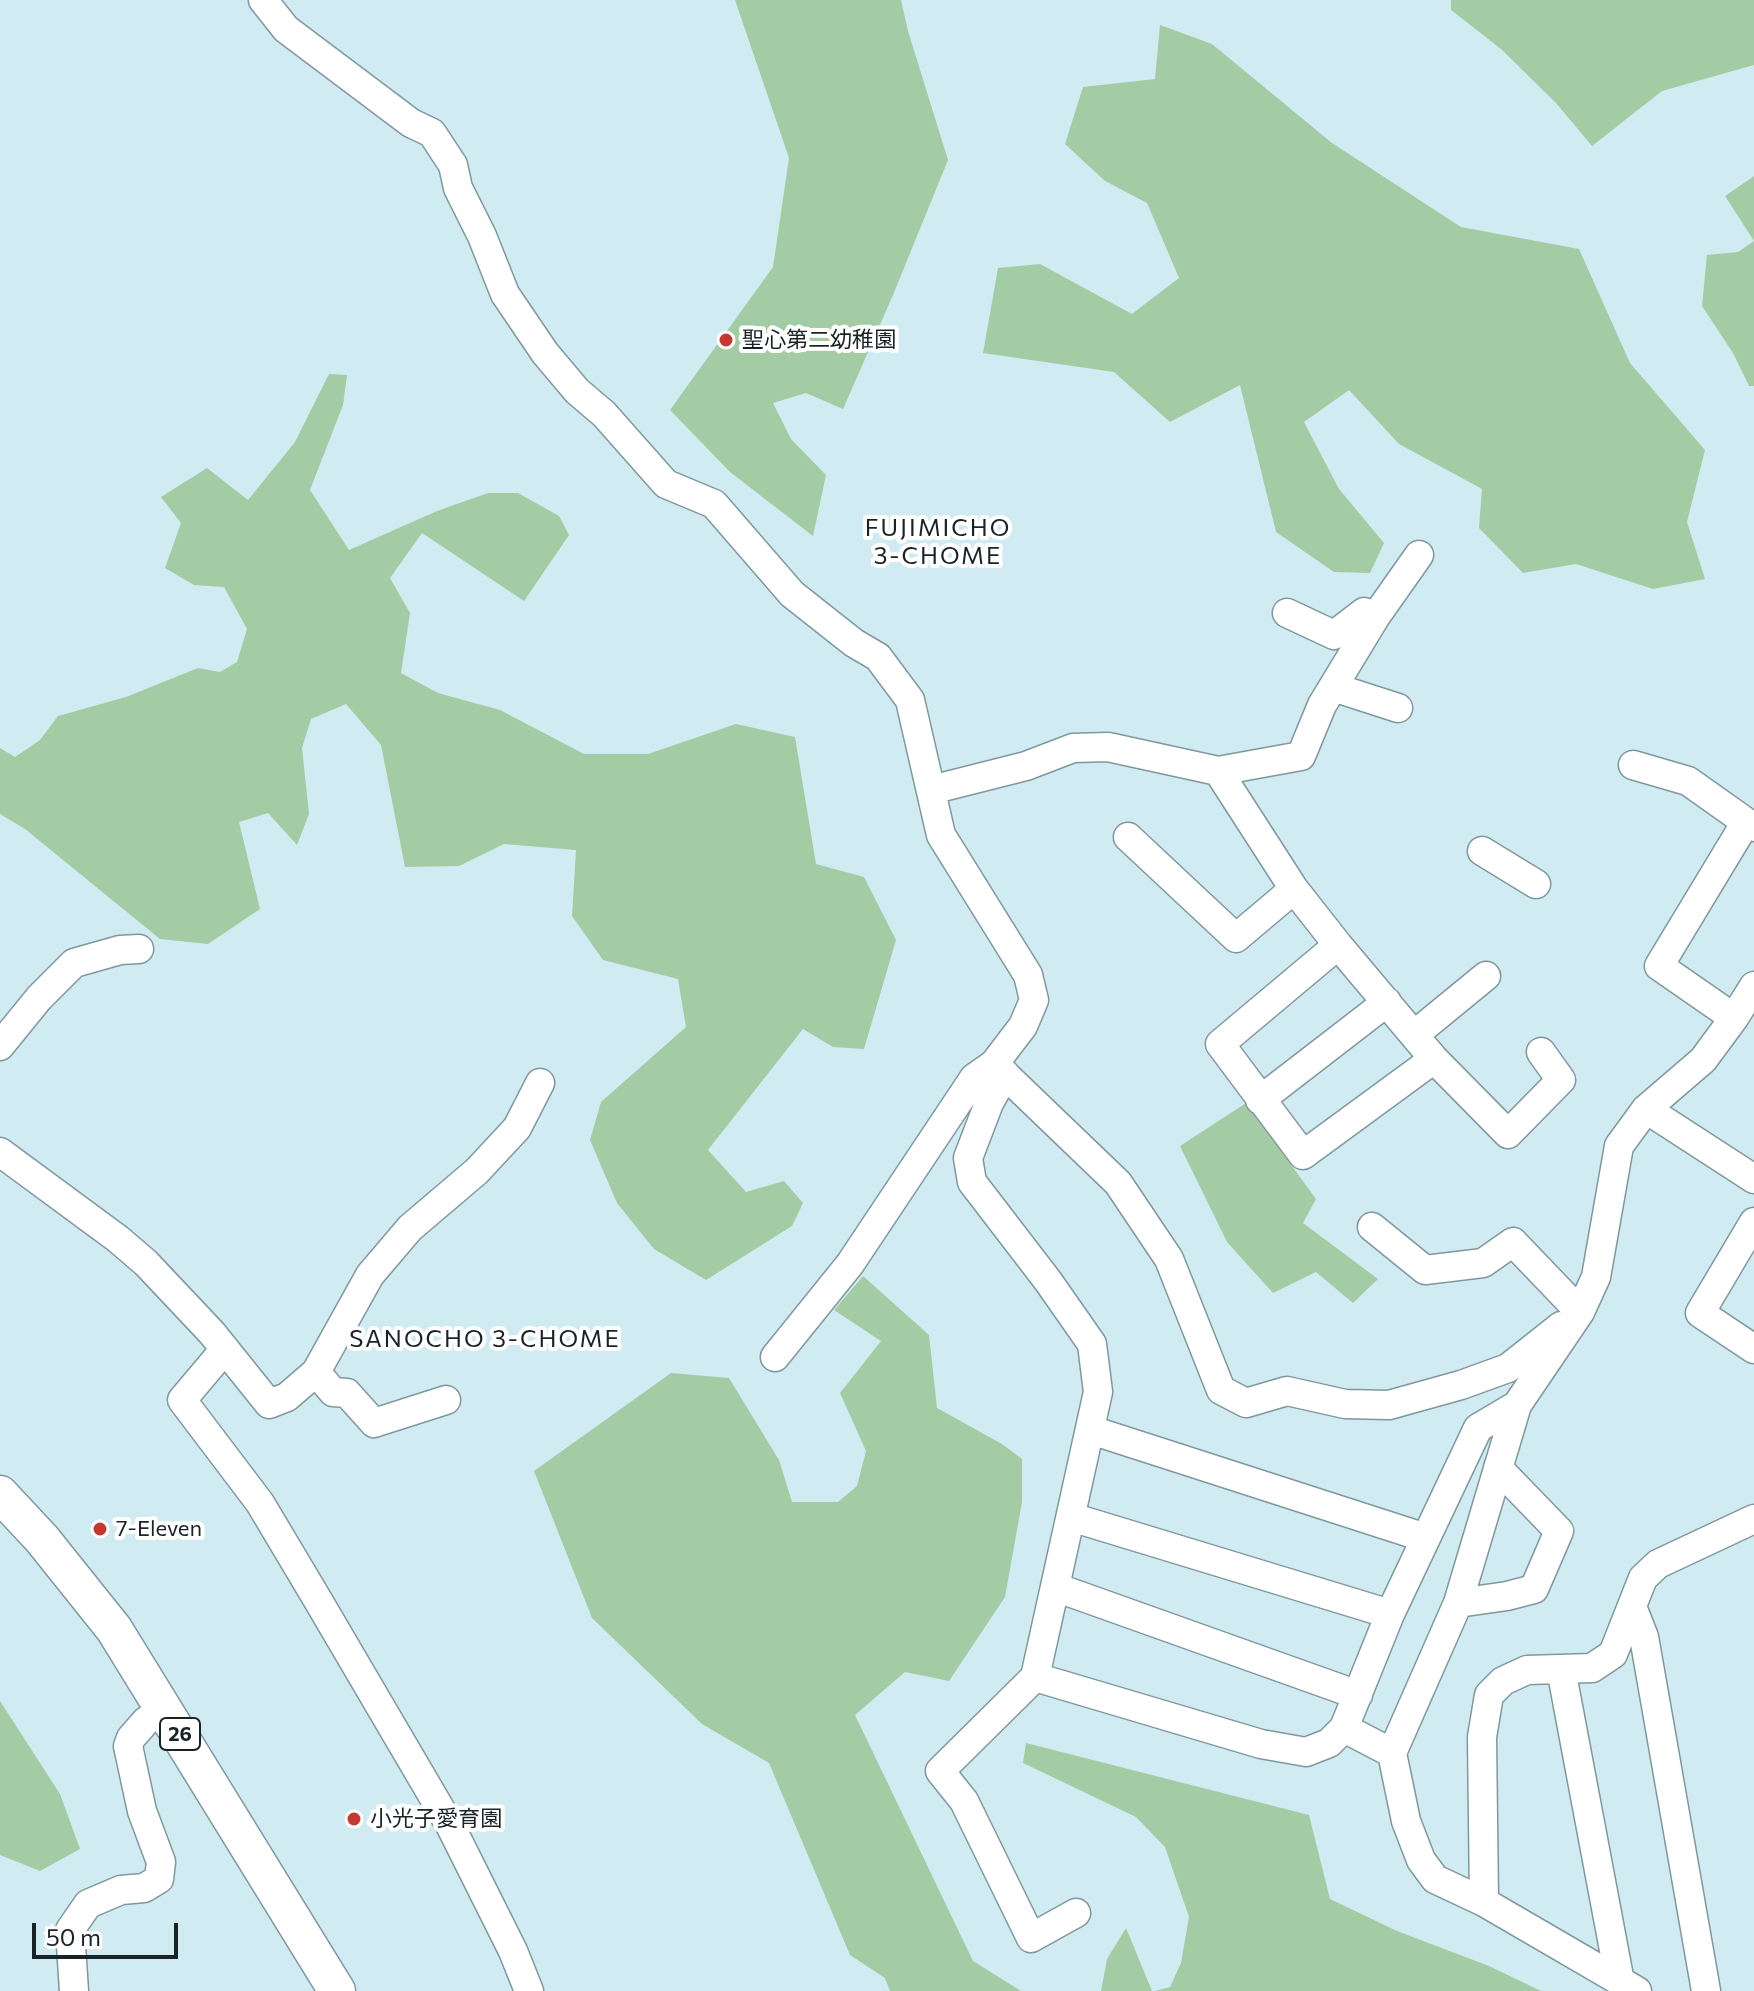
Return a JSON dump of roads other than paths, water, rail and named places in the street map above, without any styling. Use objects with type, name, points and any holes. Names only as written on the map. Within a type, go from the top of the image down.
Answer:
[{"type":"main road","name":"26","points":[[0,1494],[15,1525],[114,1629],[337,1991]]},
{"type":"street","points":[[263,0],[286,29],[411,123],[432,133],[453,165],[458,188],[482,236],[505,294],[545,353],[577,391],[614,425],[666,484],[714,504],[792,594],[854,643],[878,657],[910,700],[941,835],[1028,975],[1034,1000],[1000,1069],[968,1158],[972,1182],[1092,1344],[1098,1392],[1035,1677],[940,1771],[964,1801],[1031,1938],[1076,1913]]},
{"type":"street","points":[[931,790],[1026,766],[1073,748],[1108,747],[1218,771],[1301,756],[1322,705],[1376,616],[1419,555]]},
{"type":"street","points":[[1287,613],[1334,635],[1364,612],[1376,616]]},
{"type":"street","points":[[1333,687],[1398,708]]},
{"type":"street","points":[[1633,765],[1688,781],[1750,824],[1659,966],[1734,1018]]},
{"type":"street","points":[[1218,771],[1294,889],[1338,945],[1434,1059],[1508,1134],[1561,1080],[1541,1052]]},
{"type":"street","points":[[1128,837],[1236,938],[1294,889]]},
{"type":"street","points":[[1482,851],[1536,884]]},
{"type":"street","points":[[1338,945],[1220,1044],[1303,1155],[1434,1059]]},
{"type":"street","points":[[0,1046],[39,998],[74,963],[120,950],[139,949]]},
{"type":"street","points":[[1414,1035],[1486,976]]},
{"type":"street","points":[[1628,1986],[1484,1902],[1435,1879],[1421,1860],[1406,1821],[1392,1753],[1458,1603],[1517,1405],[1580,1312],[1596,1277],[1619,1146],[1646,1109],[1703,1060],[1754,986]]},
{"type":"street","points":[[1260,1100],[1387,1002]]},
{"type":"street","points":[[1000,1069],[1118,1183],[1169,1259],[1221,1390],[1246,1403],[1287,1391],[1345,1404],[1389,1405],[1508,1368],[1580,1312]]},
{"type":"street","points":[[775,1357],[850,1264],[974,1078],[1000,1069]]},
{"type":"street","points":[[0,1152],[146,1263],[225,1349],[269,1404],[287,1397],[316,1372],[370,1275],[410,1228],[477,1171],[517,1128],[540,1083]]},
{"type":"street","points":[[1646,1109],[1754,1179]]},
{"type":"street","points":[[1754,1222],[1700,1313],[1754,1349]]},
{"type":"street","points":[[1372,1227],[1425,1270],[1483,1263],[1513,1242],[1580,1312]]},
{"type":"street","points":[[225,1349],[182,1400],[260,1503],[366,1681],[451,1827],[513,1951],[529,1991]]},
{"type":"street","points":[[316,1372],[333,1392],[347,1393],[374,1423],[446,1400]]},
{"type":"street","points":[[1035,1677],[1261,1744],[1306,1752],[1329,1743],[1344,1728],[1390,1614],[1478,1428],[1517,1405]]},
{"type":"street","points":[[1091,1430],[1426,1538]]},
{"type":"street","points":[[1458,1603],[1534,1589],[1559,1531],[1498,1468]]},
{"type":"street","points":[[1071,1517],[1390,1614]]},
{"type":"street","points":[[1484,1902],[1482,1737],[1489,1695],[1503,1681],[1527,1670],[1592,1668],[1613,1654],[1643,1578],[1658,1564],[1754,1519]]},
{"type":"street","points":[[1055,1587],[1358,1695]]},
{"type":"street","points":[[1633,1609],[1644,1637],[1706,1991]]},
{"type":"street","points":[[1561,1669],[1628,1986]]},
{"type":"street","points":[[74,1991],[70,1930],[88,1904],[121,1890],[144,1888],[159,1879],[161,1862],[142,1811],[128,1746],[146,1721],[164,1708]]},
{"type":"street","points":[[1344,1728],[1392,1753]]},
{"type":"place","name":"聖心第二幼稚園","points":[[726,340]]},
{"type":"place","name":"7-Eleven","points":[[100,1529]]},
{"type":"place","name":"小光子愛育園","points":[[354,1819]]},
{"type":"district","name":"FUJIMICHO 3-CHOME","points":[[938,542]]},
{"type":"district","name":"SANOCHO 3-CHOME","points":[[485,1339]]}]
